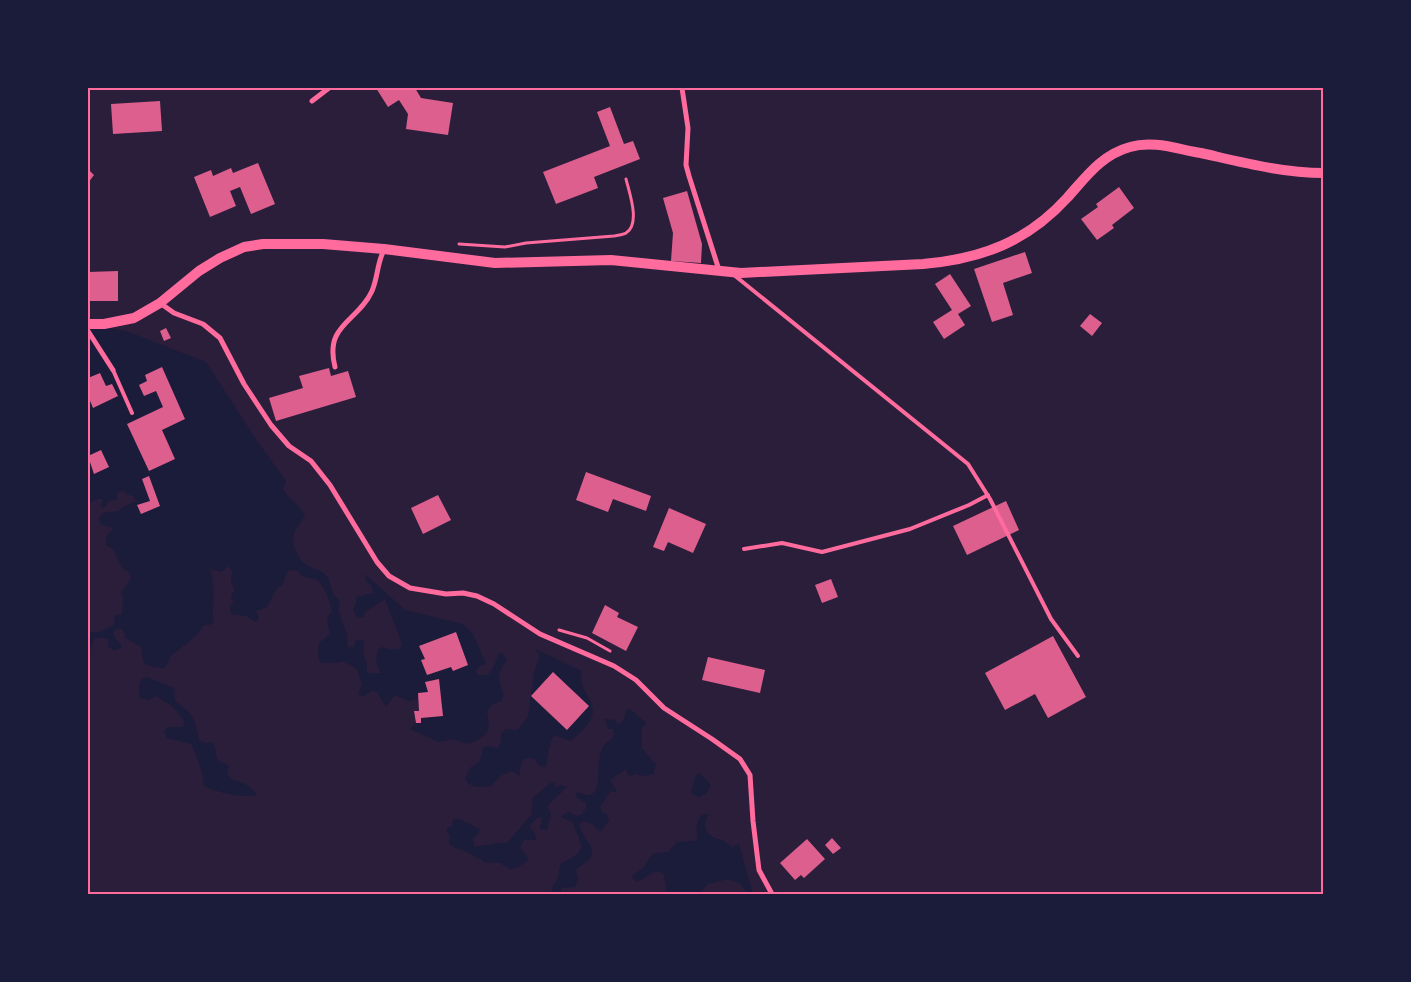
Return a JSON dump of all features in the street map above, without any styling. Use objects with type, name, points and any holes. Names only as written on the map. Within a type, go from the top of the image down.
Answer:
[{"type":"main road","points":[[88,324],[104,324],[134,318],[160,303],[199,271],[220,258],[244,247],[263,244],[304,243],[384,249],[495,263],[611,260],[738,274],[939,263],[994,250],[1021,236],[1049,216],[1096,165],[1108,156],[1121,149],[1146,143],[1270,168],[1304,173],[1324,172]]},
{"type":"street","points":[[312,101],[328,88]]},
{"type":"street","points":[[682,88],[688,128],[686,165],[719,271]]},
{"type":"street","points":[[335,367],[331,353],[334,340],[340,327],[365,302],[372,291],[384,249]]},
{"type":"street","points":[[160,303],[174,313],[204,324],[220,338],[244,384],[270,425],[289,446],[311,461],[330,485],[377,562],[389,576],[410,588],[446,594],[463,593],[477,596],[494,604],[540,634],[614,666],[636,680],[664,708],[740,759],[750,776],[759,870],[772,894]]},
{"type":"street","points":[[88,331],[113,370]]},
{"type":"lane","points":[[738,274],[968,464],[988,495],[1051,619],[1078,656]]},
{"type":"lane","points":[[113,370],[132,413]]},
{"type":"lane","points":[[744,549],[782,543],[822,552],[910,529],[969,505],[988,495]]},
{"type":"path","points":[[452,243],[505,247],[526,243],[614,236],[627,233],[632,226],[634,217],[626,179]]},
{"type":"path","points":[[554,629],[587,638],[610,652]]},
{"type":"shaded area","points":[[88,88],[1323,88],[1323,894],[753,894],[739,844],[732,847],[723,840],[709,834],[705,825],[709,815],[706,814],[701,815],[698,821],[698,839],[677,842],[668,852],[656,853],[651,856],[644,867],[632,876],[636,882],[659,871],[664,874],[667,894],[561,894],[561,888],[575,887],[578,879],[576,869],[586,863],[591,857],[591,848],[579,824],[584,821],[594,825],[595,828],[601,831],[609,821],[607,814],[603,813],[600,807],[610,792],[617,792],[610,780],[626,769],[628,775],[632,776],[635,774],[646,776],[653,774],[656,765],[642,748],[642,728],[646,723],[630,709],[625,711],[624,719],[618,725],[615,720],[605,719],[608,729],[613,729],[614,734],[601,751],[597,786],[594,792],[589,795],[578,792],[576,794],[577,798],[586,803],[586,808],[582,814],[576,816],[569,812],[561,816],[572,821],[582,846],[576,855],[560,865],[558,878],[552,891],[545,894],[88,894],[88,651],[90,651],[94,639],[102,637],[108,639],[108,646],[114,651],[121,648],[121,644],[113,633],[117,629],[122,629],[125,638],[142,649],[144,662],[150,666],[164,668],[172,655],[194,638],[204,625],[214,623],[212,617],[214,597],[210,569],[221,572],[229,566],[232,571],[231,582],[235,591],[231,599],[234,602],[230,606],[231,614],[246,616],[256,622],[259,618],[256,611],[267,607],[277,588],[282,585],[288,571],[296,571],[306,578],[317,580],[327,594],[332,612],[327,620],[330,634],[319,643],[318,657],[321,663],[338,663],[342,661],[357,669],[362,685],[358,694],[363,697],[371,691],[377,692],[386,707],[395,695],[408,701],[418,699],[419,711],[414,711],[416,723],[410,729],[439,742],[454,739],[467,744],[486,734],[489,728],[487,711],[493,704],[502,701],[503,691],[499,675],[507,659],[503,653],[499,653],[488,675],[478,675],[476,671],[479,666],[486,664],[473,634],[463,624],[405,610],[365,574],[366,581],[371,585],[374,593],[356,597],[356,604],[353,610],[356,616],[364,617],[365,612],[385,599],[402,644],[400,649],[383,647],[378,649],[376,662],[381,673],[367,673],[364,640],[356,640],[354,647],[348,647],[348,635],[338,610],[340,603],[338,598],[334,596],[328,578],[324,573],[301,561],[293,545],[294,533],[305,515],[285,493],[283,489],[286,481],[257,441],[206,362],[126,331],[88,325]],"holes":[[[535,649],[582,671],[582,684],[592,704],[591,720],[571,741],[553,735],[546,767],[538,765],[535,759],[530,758],[522,762],[520,776],[511,771],[500,776],[491,786],[477,787],[470,784],[465,779],[470,768],[480,761],[483,748],[487,746],[498,748],[501,742],[501,733],[506,729],[518,730],[528,716],[534,673],[539,655]],[[147,677],[174,688],[175,701],[193,718],[199,740],[205,743],[211,742],[215,747],[217,760],[229,766],[227,774],[232,780],[246,784],[257,795],[230,794],[204,786],[201,770],[191,744],[167,738],[164,732],[168,727],[182,727],[185,723],[182,717],[173,707],[156,696],[148,700],[140,698],[139,688],[141,679]],[[699,773],[711,785],[706,794],[699,797],[691,794],[695,777]],[[555,782],[555,788],[561,785],[567,787],[547,806],[551,814],[547,830],[540,829],[542,817],[537,818],[529,826],[535,834],[536,840],[524,840],[520,847],[529,860],[516,868],[510,869],[500,863],[483,862],[481,859],[449,843],[450,836],[446,829],[452,826],[453,819],[459,819],[480,829],[473,838],[474,846],[507,843],[532,814],[532,799],[550,783]]]},
{"type":"shaded area","points":[[123,490],[126,494],[133,496],[136,501],[119,511],[103,513],[99,518],[100,524],[114,528],[107,535],[106,545],[113,549],[123,569],[128,571],[131,578],[121,593],[123,600],[122,614],[115,616],[114,625],[100,632],[88,632],[89,503],[102,499],[100,506],[103,508],[107,505],[108,501],[117,499],[117,493]]},
{"type":"shaded area","points":[[728,879],[741,884],[748,894],[698,894],[708,884]]},
{"type":"building","points":[[376,88],[415,88],[421,98],[453,103],[448,135],[406,129],[408,114],[399,100],[388,107]]},
{"type":"building","points":[[160,101],[162,131],[113,134],[111,104]]},
{"type":"building","points":[[610,107],[624,144],[633,141],[640,159],[594,177],[598,188],[556,204],[543,172],[610,146],[597,112]]},
{"type":"building","points":[[258,163],[275,204],[251,214],[240,187],[230,191],[236,206],[210,217],[194,177],[211,170],[213,176],[231,168],[233,173]]},
{"type":"building","points":[[89,170],[94,175],[88,183],[88,172]]},
{"type":"building","points":[[1119,187],[1134,208],[1112,225],[1114,228],[1097,240],[1081,219],[1098,207],[1096,204]]},
{"type":"building","points":[[687,191],[702,244],[701,263],[671,261],[673,233],[663,198]]},
{"type":"building","points":[[1025,252],[1032,273],[1003,283],[1013,315],[992,322],[974,269]]},
{"type":"building","points":[[118,271],[118,301],[88,301],[88,272]]},
{"type":"building","points":[[950,274],[971,306],[958,314],[965,325],[944,339],[933,322],[952,310],[935,284]]},
{"type":"building","points":[[1090,314],[1102,323],[1092,336],[1080,326]]},
{"type":"building","points":[[166,328],[171,338],[164,341],[160,331]]},
{"type":"building","points":[[162,367],[185,419],[162,430],[175,459],[149,471],[127,424],[163,407],[156,391],[144,396],[139,385],[147,381],[145,375]]},
{"type":"building","points":[[329,368],[331,376],[348,371],[356,397],[276,421],[269,398],[303,388],[299,376]]},
{"type":"building","points":[[100,373],[106,386],[112,384],[118,396],[93,408],[88,396],[88,378]]},
{"type":"building","points":[[101,450],[109,467],[94,474],[88,456]]},
{"type":"building","points":[[586,472],[651,496],[646,511],[613,499],[608,512],[576,500]]},
{"type":"building","points":[[149,476],[160,506],[141,514],[137,505],[150,501],[142,479]]},
{"type":"building","points":[[438,495],[451,520],[423,534],[411,508]]},
{"type":"building","points":[[1006,501],[1019,530],[967,555],[953,526]]},
{"type":"building","points":[[669,508],[706,524],[693,553],[668,542],[664,551],[653,547]]},
{"type":"building","points":[[831,579],[838,597],[822,603],[815,585]]},
{"type":"building","points":[[605,605],[619,613],[617,617],[638,627],[626,651],[592,633]]},
{"type":"building","points":[[456,632],[468,665],[453,671],[451,667],[427,675],[421,660],[425,659],[419,646]]},
{"type":"building","points":[[1053,636],[1086,697],[1048,718],[1035,694],[1005,710],[985,673]]},
{"type":"building","points":[[708,657],[765,670],[760,693],[702,680]]},
{"type":"building","points":[[553,672],[589,706],[567,730],[531,696]]},
{"type":"building","points":[[439,679],[443,716],[421,718],[421,723],[416,723],[414,711],[419,711],[418,693],[428,692],[425,682]]},
{"type":"building","points":[[832,838],[841,848],[833,854],[825,845]]},
{"type":"building","points":[[807,839],[825,859],[804,878],[801,875],[795,880],[780,863]]}]
